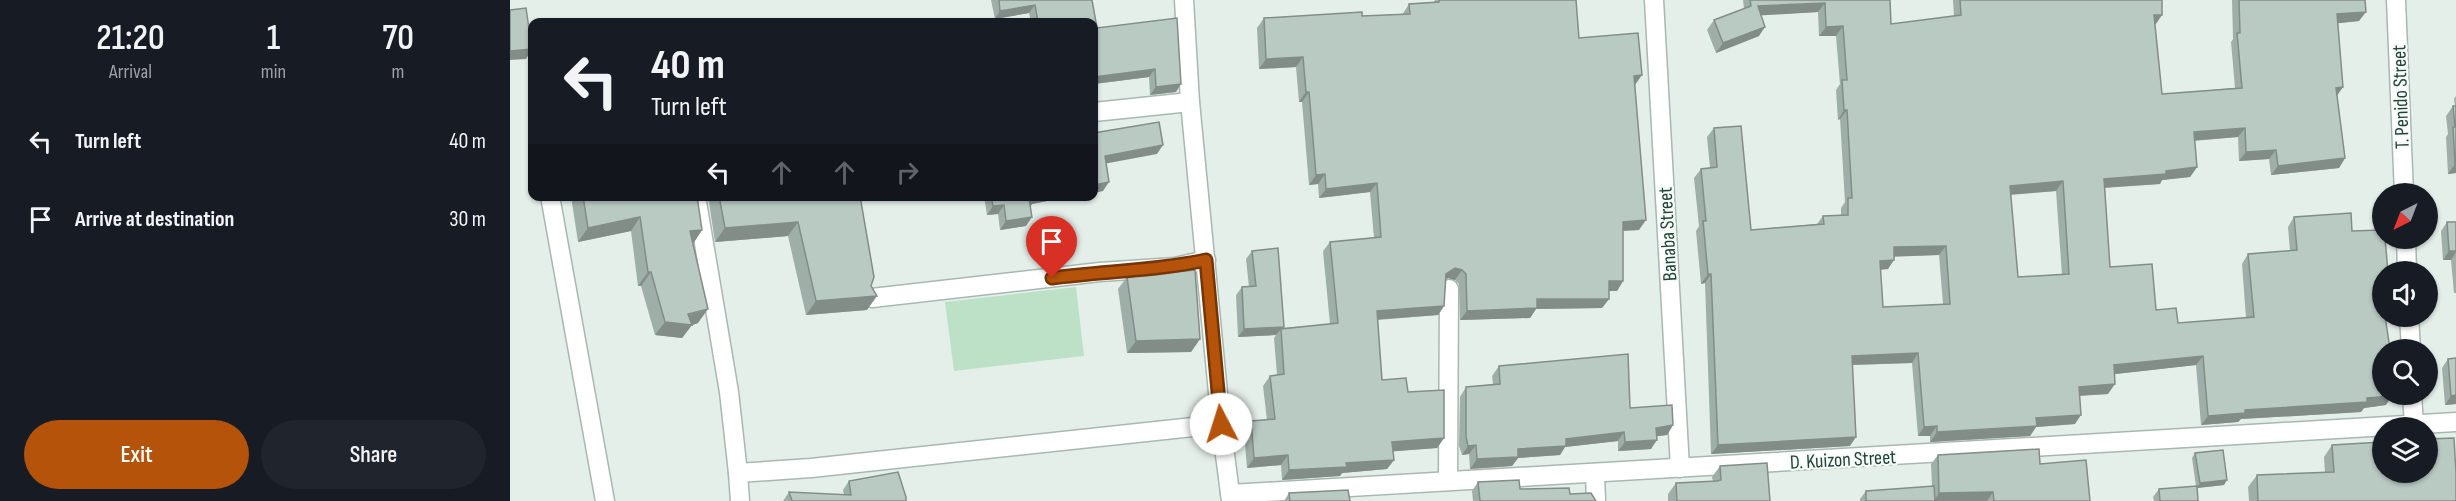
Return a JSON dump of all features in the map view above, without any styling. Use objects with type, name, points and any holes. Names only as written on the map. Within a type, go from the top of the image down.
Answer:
[{"type":"street","points":[[1184,0],[1190,102],[1230,497]]},
{"type":"street","name":"Banaba Street","points":[[1654,0],[1680,468]]},
{"type":"street","name":"T. Penido Street","points":[[2396,0],[2404,183]]},
{"type":"street","points":[[1098,111],[1190,102]]},
{"type":"street","points":[[551,201],[605,501]]},
{"type":"street","points":[[697,201],[729,392],[740,501]]},
{"type":"street","points":[[872,298],[1100,272],[1175,267],[1206,260]]},
{"type":"street","points":[[1448,481],[1449,289]]},
{"type":"street","name":"D. Kuizon Street","points":[[2438,423],[2456,422]]},
{"type":"street","points":[[738,473],[812,468],[1221,424]]},
{"type":"street","name":"D. Kuizon Street","points":[[1230,497],[1448,481],[2372,427]]},
{"type":"street","points":[[1595,473],[1596,501]]},
{"type":"green space","points":[[1076,287],[1084,356],[954,371],[945,302]]},
{"type":"building","points":[[999,0],[1092,0],[1095,18],[1037,18],[1035,5],[1000,11]]},
{"type":"building","points":[[1439,0],[1576,0],[1579,38],[1638,33],[1642,75],[1634,76],[1646,220],[1623,222],[1623,281],[1609,281],[1609,299],[1537,299],[1537,308],[1467,311],[1466,274],[1455,268],[1446,274],[1444,306],[1377,311],[1382,380],[1406,378],[1408,392],[1444,390],[1444,438],[1392,442],[1394,460],[1346,463],[1347,467],[1289,470],[1288,455],[1254,458],[1251,421],[1275,419],[1270,376],[1284,374],[1281,329],[1338,323],[1330,242],[1381,237],[1377,183],[1326,189],[1325,174],[1316,175],[1309,92],[1306,92],[1303,57],[1266,59],[1264,18],[1362,12],[1362,16],[1410,14],[1409,4],[1439,2]]},
{"type":"building","points":[[1750,0],[1890,0],[1891,24],[1961,15],[1960,0],[2162,0],[2162,15],[2154,15],[2162,94],[2242,88],[2237,33],[2240,33],[2239,0],[2365,0],[2366,12],[2337,14],[2343,87],[2336,88],[2345,158],[2278,166],[2276,150],[2246,152],[2245,128],[2194,132],[2197,167],[2166,171],[2166,174],[2104,179],[2110,267],[2152,264],[2156,310],[2176,308],[2178,323],[2254,317],[2248,254],[2297,250],[2294,217],[2351,213],[2352,231],[2372,230],[2372,249],[2386,249],[2387,261],[2372,261],[2372,327],[2387,327],[2388,339],[2372,339],[2372,398],[2367,398],[2367,402],[2245,410],[2245,413],[2208,416],[2203,356],[2114,365],[2115,384],[2079,387],[2081,415],[2036,418],[2037,426],[1937,432],[1937,426],[1924,427],[1918,353],[1852,356],[1856,437],[1718,445],[1711,274],[1708,274],[1701,169],[1717,167],[1714,128],[1741,126],[1751,230],[1824,224],[1823,216],[1848,215],[1848,198],[1852,198],[1847,110],[1844,110],[1842,80],[1847,80],[1843,26],[1826,27],[1825,3],[1758,6],[1765,27],[1723,43],[1714,20],[1751,6]],"holes":[[[2063,181],[2069,274],[2018,277],[2010,186]],[[1946,246],[1950,304],[1883,307],[1880,261],[1894,260],[1894,247]]]},
{"type":"building","points":[[526,8],[528,49],[510,51],[510,10]]},
{"type":"building","points":[[1177,18],[1181,84],[1156,87],[1155,69],[1098,76],[1098,28]]},
{"type":"building","points":[[2453,106],[2456,106],[2456,164],[2453,127],[2455,127]]},
{"type":"building","points":[[1159,122],[1163,145],[1105,156],[1109,182],[1098,184],[1098,132]]},
{"type":"building","points":[[584,201],[698,201],[702,230],[690,231],[708,309],[688,314],[692,325],[665,322],[651,272],[648,272],[640,217],[588,228]]},
{"type":"building","points":[[720,201],[861,201],[874,277],[871,286],[877,296],[816,301],[798,222],[725,228]]},
{"type":"building","points":[[992,201],[1029,201],[1032,217],[1006,221],[1004,205],[993,206]]},
{"type":"building","points":[[2447,222],[2456,222],[2456,251],[2449,251]]},
{"type":"building","points":[[1278,248],[1284,327],[1244,329],[1242,287],[1256,286],[1252,251]]},
{"type":"building","points":[[1195,270],[1200,339],[1136,341],[1127,277]]},
{"type":"building","points":[[1628,354],[1630,408],[1672,405],[1673,425],[1656,428],[1657,440],[1625,442],[1624,432],[1566,439],[1566,446],[1518,449],[1518,457],[1477,459],[1476,445],[1468,446],[1466,387],[1500,384],[1499,366]]},
{"type":"building","points":[[2456,358],[2456,395],[2451,396],[2448,359]]},
{"type":"building","points":[[2454,438],[2456,501],[2258,501],[2257,475],[2334,472],[2332,445],[2372,443],[2372,483],[2438,483],[2438,439]]},
{"type":"building","points":[[2039,449],[2040,464],[2086,460],[2090,501],[1994,501],[1993,492],[1939,493],[1938,455]]},
{"type":"building","points":[[2223,450],[2227,480],[2200,483],[2195,453]]},
{"type":"building","points":[[1767,463],[1770,501],[1677,501],[1676,483],[1721,480],[1720,466]]},
{"type":"building","points":[[898,472],[906,501],[792,501],[789,492],[851,495],[849,481]]},
{"type":"building","points":[[1519,480],[1520,489],[1569,488],[1570,494],[1591,493],[1596,501],[1480,501],[1478,482]]},
{"type":"building","points":[[1934,486],[1935,501],[1866,501],[1866,491]]},
{"type":"building","points":[[2197,486],[2198,501],[2160,501],[2159,489]]},
{"type":"building","points":[[1348,490],[1350,501],[1290,501],[1289,493]]},
{"type":"route","points":[[1052,278],[1175,267],[1206,260],[1221,424]]}]
